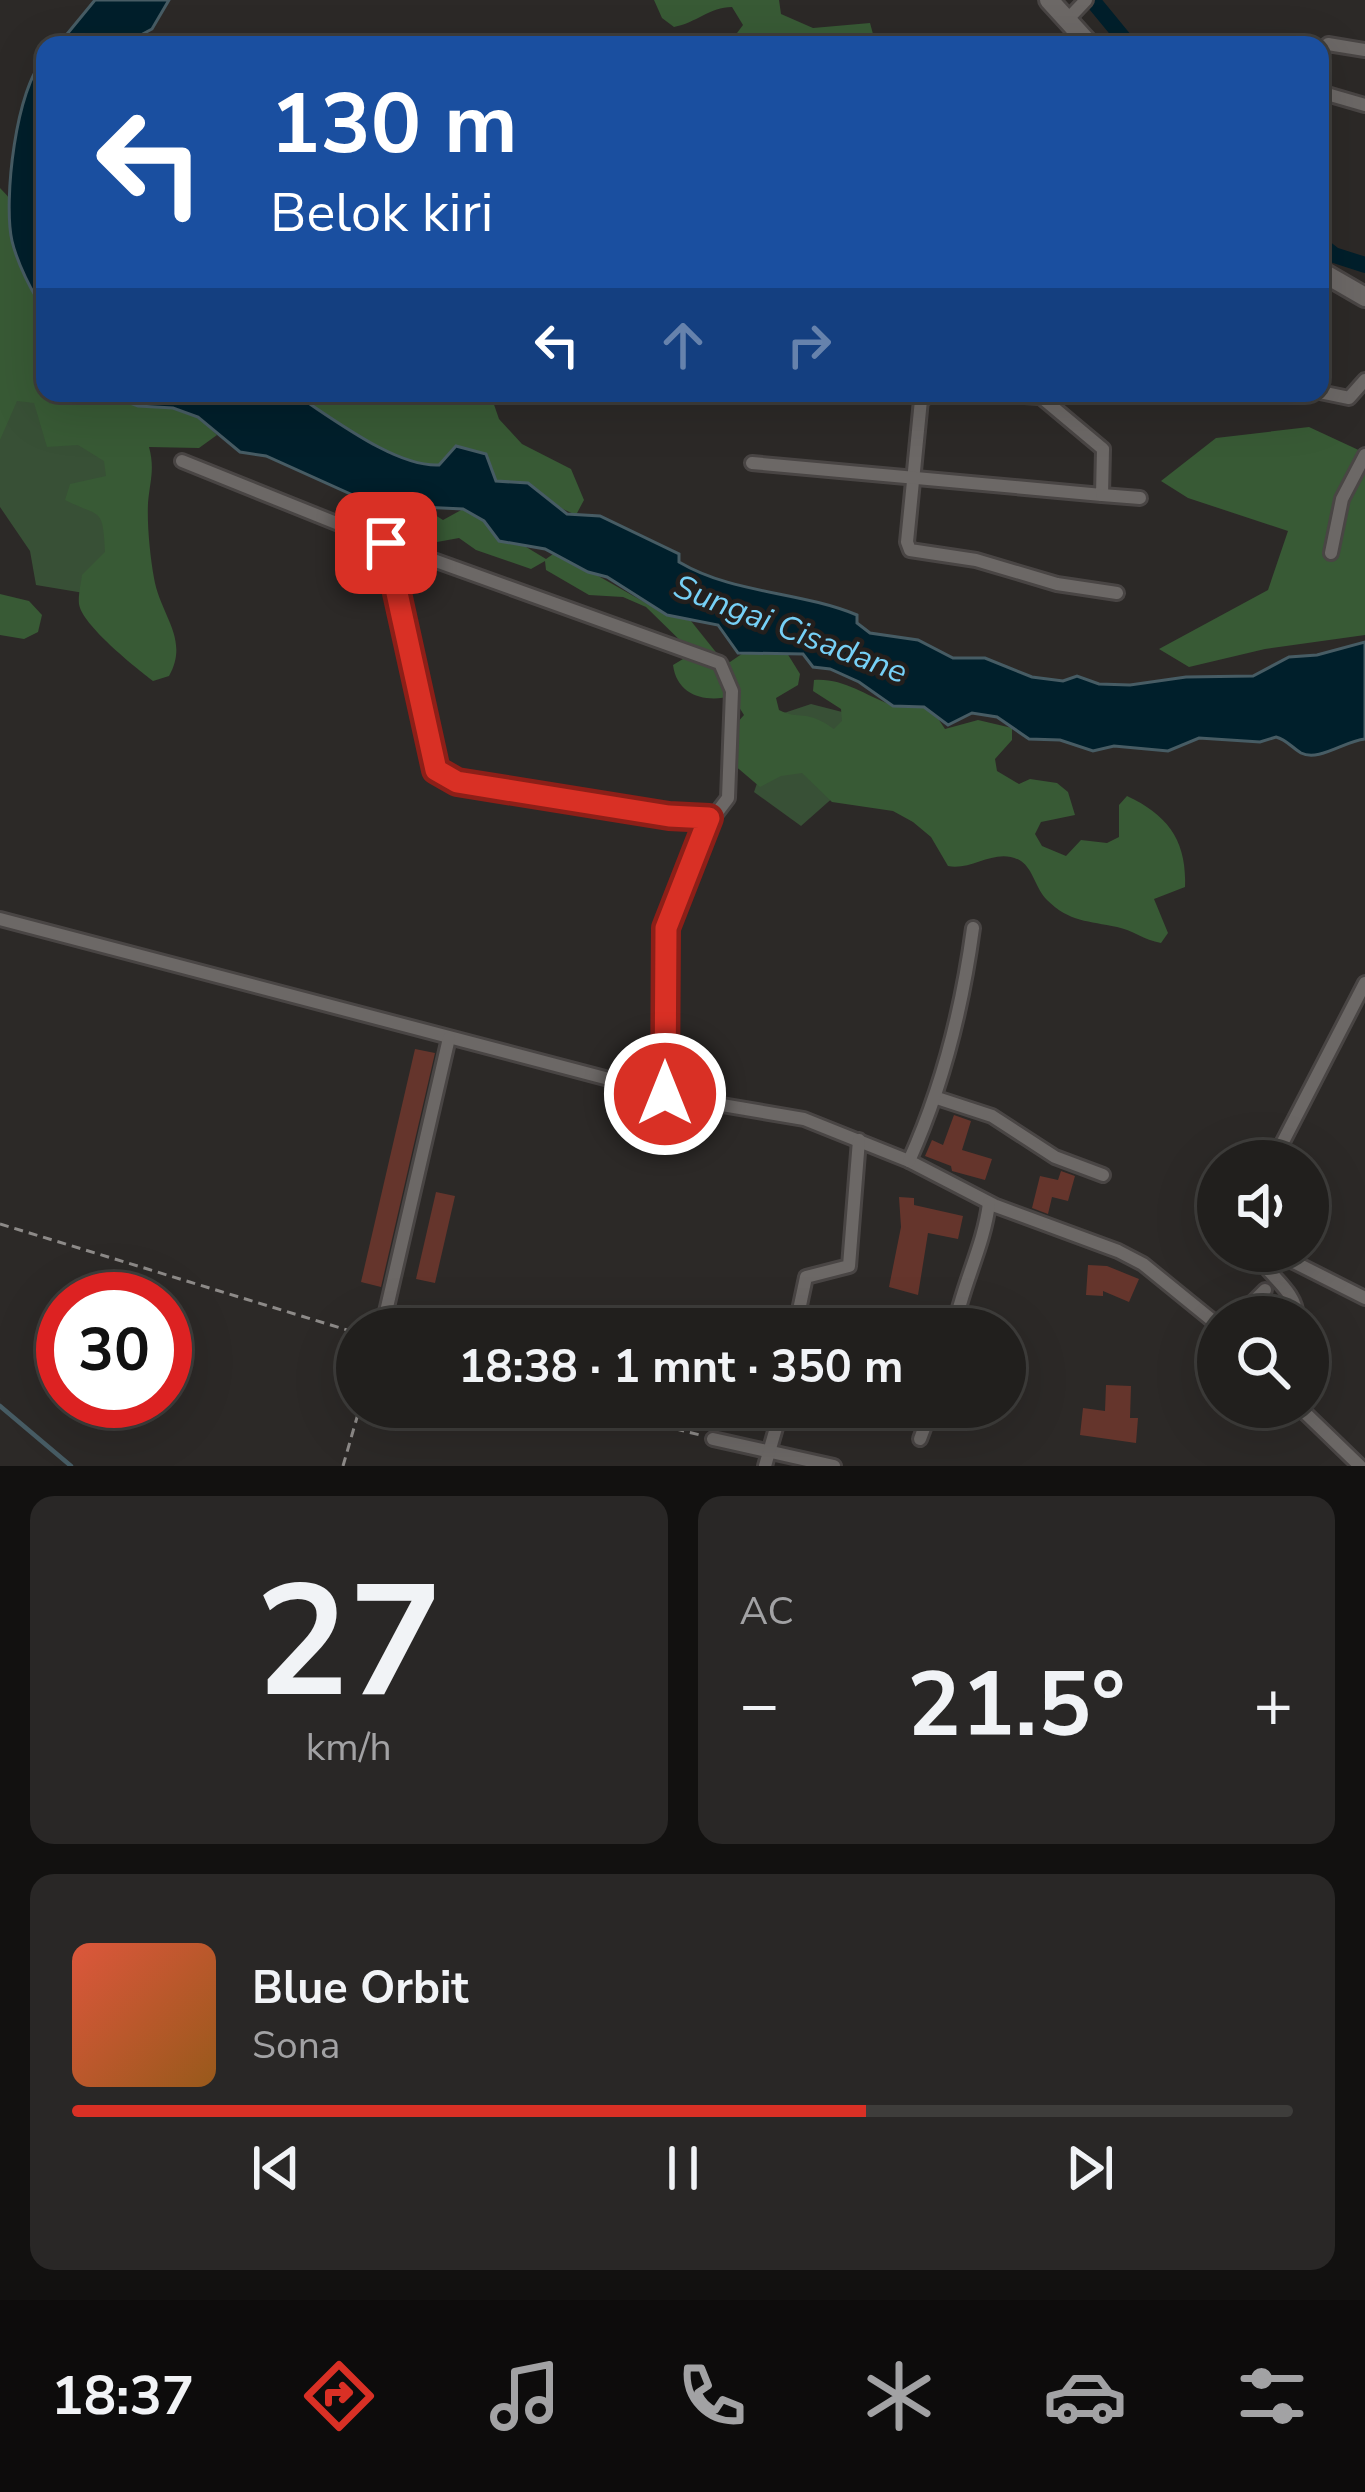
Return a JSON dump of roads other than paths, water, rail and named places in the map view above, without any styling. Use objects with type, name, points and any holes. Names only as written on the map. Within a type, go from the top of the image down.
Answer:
[{"type":"main road","points":[[1049,0],[1082,36]]},
{"type":"main road","points":[[1329,276],[1365,298]]},
{"type":"street","points":[[1067,20],[1086,0]]},
{"type":"street","points":[[1329,44],[1365,50]]},
{"type":"street","points":[[1329,95],[1365,105]]},
{"type":"street","points":[[1329,394],[1349,398],[1365,380]]},
{"type":"street","points":[[922,402],[907,542],[910,550],[976,560],[1057,584],[1117,593]]},
{"type":"street","points":[[1049,402],[1103,449],[1102,495]]},
{"type":"street","points":[[1331,554],[1342,499],[1365,455]]},
{"type":"street","points":[[182,461],[386,543],[720,663],[732,691],[728,798],[709,823],[666,928],[665,1094]]},
{"type":"street","points":[[752,463],[1140,498]]},
{"type":"street","points":[[386,543],[436,770],[457,782],[669,816],[706,815],[709,823]]},
{"type":"street","points":[[0,919],[665,1094],[804,1119],[909,1161],[989,1203],[1143,1264],[1197,1308]]},
{"type":"street","points":[[909,1161],[937,1098],[964,998],[973,928]]},
{"type":"street","points":[[1285,1140],[1365,983]]},
{"type":"street","points":[[387,1308],[448,1038]]},
{"type":"street","points":[[937,1098],[992,1117],[1055,1157],[1103,1175]]},
{"type":"street","points":[[799,1308],[806,1277],[850,1266],[860,1139]]},
{"type":"street","points":[[959,1308],[972,1260],[986,1233],[989,1203]]},
{"type":"street","points":[[1268,1272],[1292,1296]]},
{"type":"street","points":[[1313,1272],[1365,1298]]},
{"type":"street","points":[[1259,1296],[1265,1290]]},
{"type":"street","points":[[765,1466],[776,1428]]},
{"type":"street","points":[[920,1439],[924,1428]]},
{"type":"street","points":[[1321,1428],[1360,1466]]},
{"type":"street","points":[[713,1438],[834,1466]]},
{"type":"water","points":[[95,0],[169,0],[152,29],[139,36],[65,36]]},
{"type":"water","points":[[35,72],[36,296],[14,249],[9,199],[19,118]]},
{"type":"water","name":"Sungai Cisadane","points":[[127,402],[307,402],[402,458],[439,465],[456,446],[486,454],[496,481],[528,483],[567,514],[600,516],[679,554],[679,562],[700,572],[835,607],[857,615],[857,623],[870,633],[918,640],[953,658],[985,658],[1032,677],[1063,681],[1077,676],[1099,684],[1130,685],[1186,677],[1253,676],[1289,657],[1365,642],[1365,739],[1316,755],[1301,753],[1276,737],[1260,742],[1199,738],[1168,751],[1114,746],[1093,751],[1060,740],[1029,739],[997,717],[972,713],[948,725],[924,707],[893,706],[859,682],[813,667],[803,654],[738,653],[718,625],[667,615],[607,577],[545,549],[499,541],[484,521],[463,509],[421,507],[378,495],[355,496],[266,456],[240,452],[198,417],[173,408]]},
{"type":"waterway","points":[[1092,0],[1122,36]]},
{"type":"waterway","points":[[1329,251],[1365,265]]},
{"type":"waterway","points":[[0,1406],[71,1466]]}]
